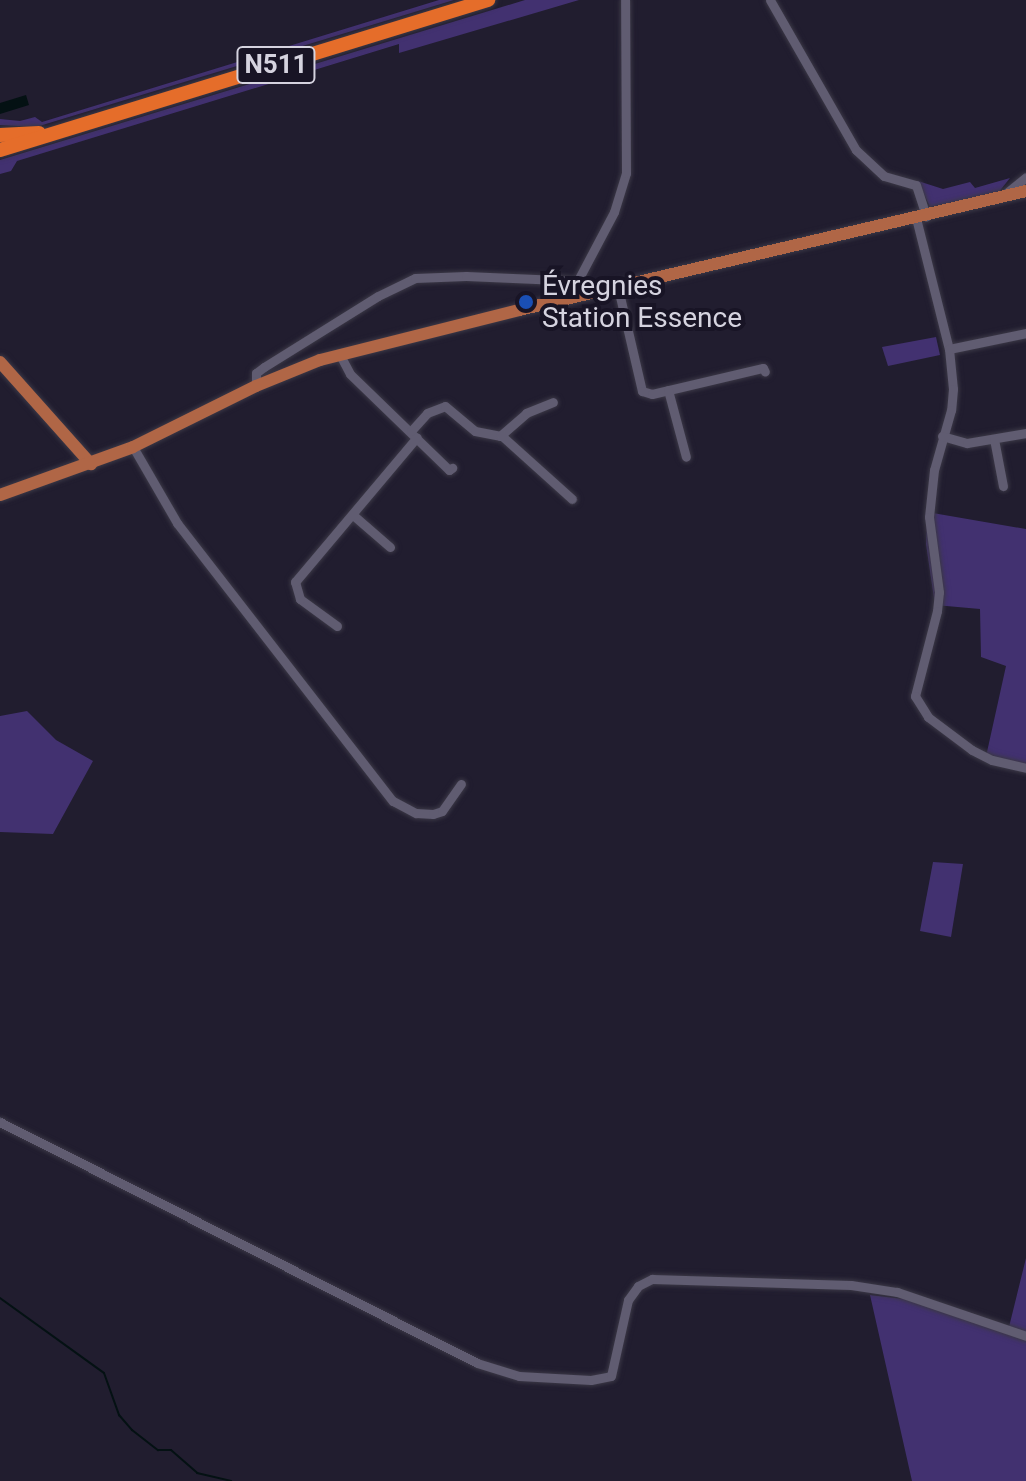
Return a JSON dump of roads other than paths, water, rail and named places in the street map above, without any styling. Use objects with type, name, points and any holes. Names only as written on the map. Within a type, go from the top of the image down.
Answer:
[{"type":"highway","name":"N511","points":[[0,150],[488,0]]},
{"type":"highway","name":"N511","points":[[0,135],[63,130]]},
{"type":"main road","points":[[0,495],[133,447],[256,386],[340,355],[1026,191]]},
{"type":"main road","points":[[0,362],[91,464]]},
{"type":"street","points":[[577,282],[614,212],[626,173],[625,0]]},
{"type":"street","points":[[770,0],[856,150],[884,176],[916,185],[949,349],[953,389],[929,517],[930,547],[939,592],[937,611],[915,696],[928,717],[972,750],[992,760],[1026,768]]},
{"type":"street","points":[[1003,196],[1026,177]]},
{"type":"street","points":[[256,386],[256,373],[276,359],[378,296],[415,278],[466,276],[577,282],[592,293]]},
{"type":"street","points":[[618,288],[642,391],[668,390],[763,368],[765,372]]},
{"type":"street","points":[[949,349],[1026,333]]},
{"type":"street","points":[[340,355],[350,374],[449,470],[452,468]]},
{"type":"street","points":[[668,390],[686,457]]},
{"type":"street","points":[[502,436],[526,413],[553,402]]},
{"type":"street","points":[[337,626],[300,599],[295,582],[353,515],[427,413],[445,406],[475,431],[502,436],[572,499]]},
{"type":"street","points":[[942,436],[967,443],[1026,433]]},
{"type":"street","points":[[994,439],[1003,486]]},
{"type":"street","points":[[133,447],[177,523],[393,801],[416,813],[433,814],[442,811],[461,784]]},
{"type":"street","points":[[353,515],[390,547]]},
{"type":"street","points":[[0,1122],[477,1363],[519,1376],[591,1380],[611,1376],[628,1300],[638,1286],[652,1279],[851,1285],[906,1295],[1026,1336]]},
{"type":"waterway","points":[[0,1298],[104,1373],[119,1415],[132,1430],[158,1450],[171,1450],[197,1473],[231,1481]]},
{"type":"place","name":"Évregnies Station Essence","points":[[526,302]]}]
